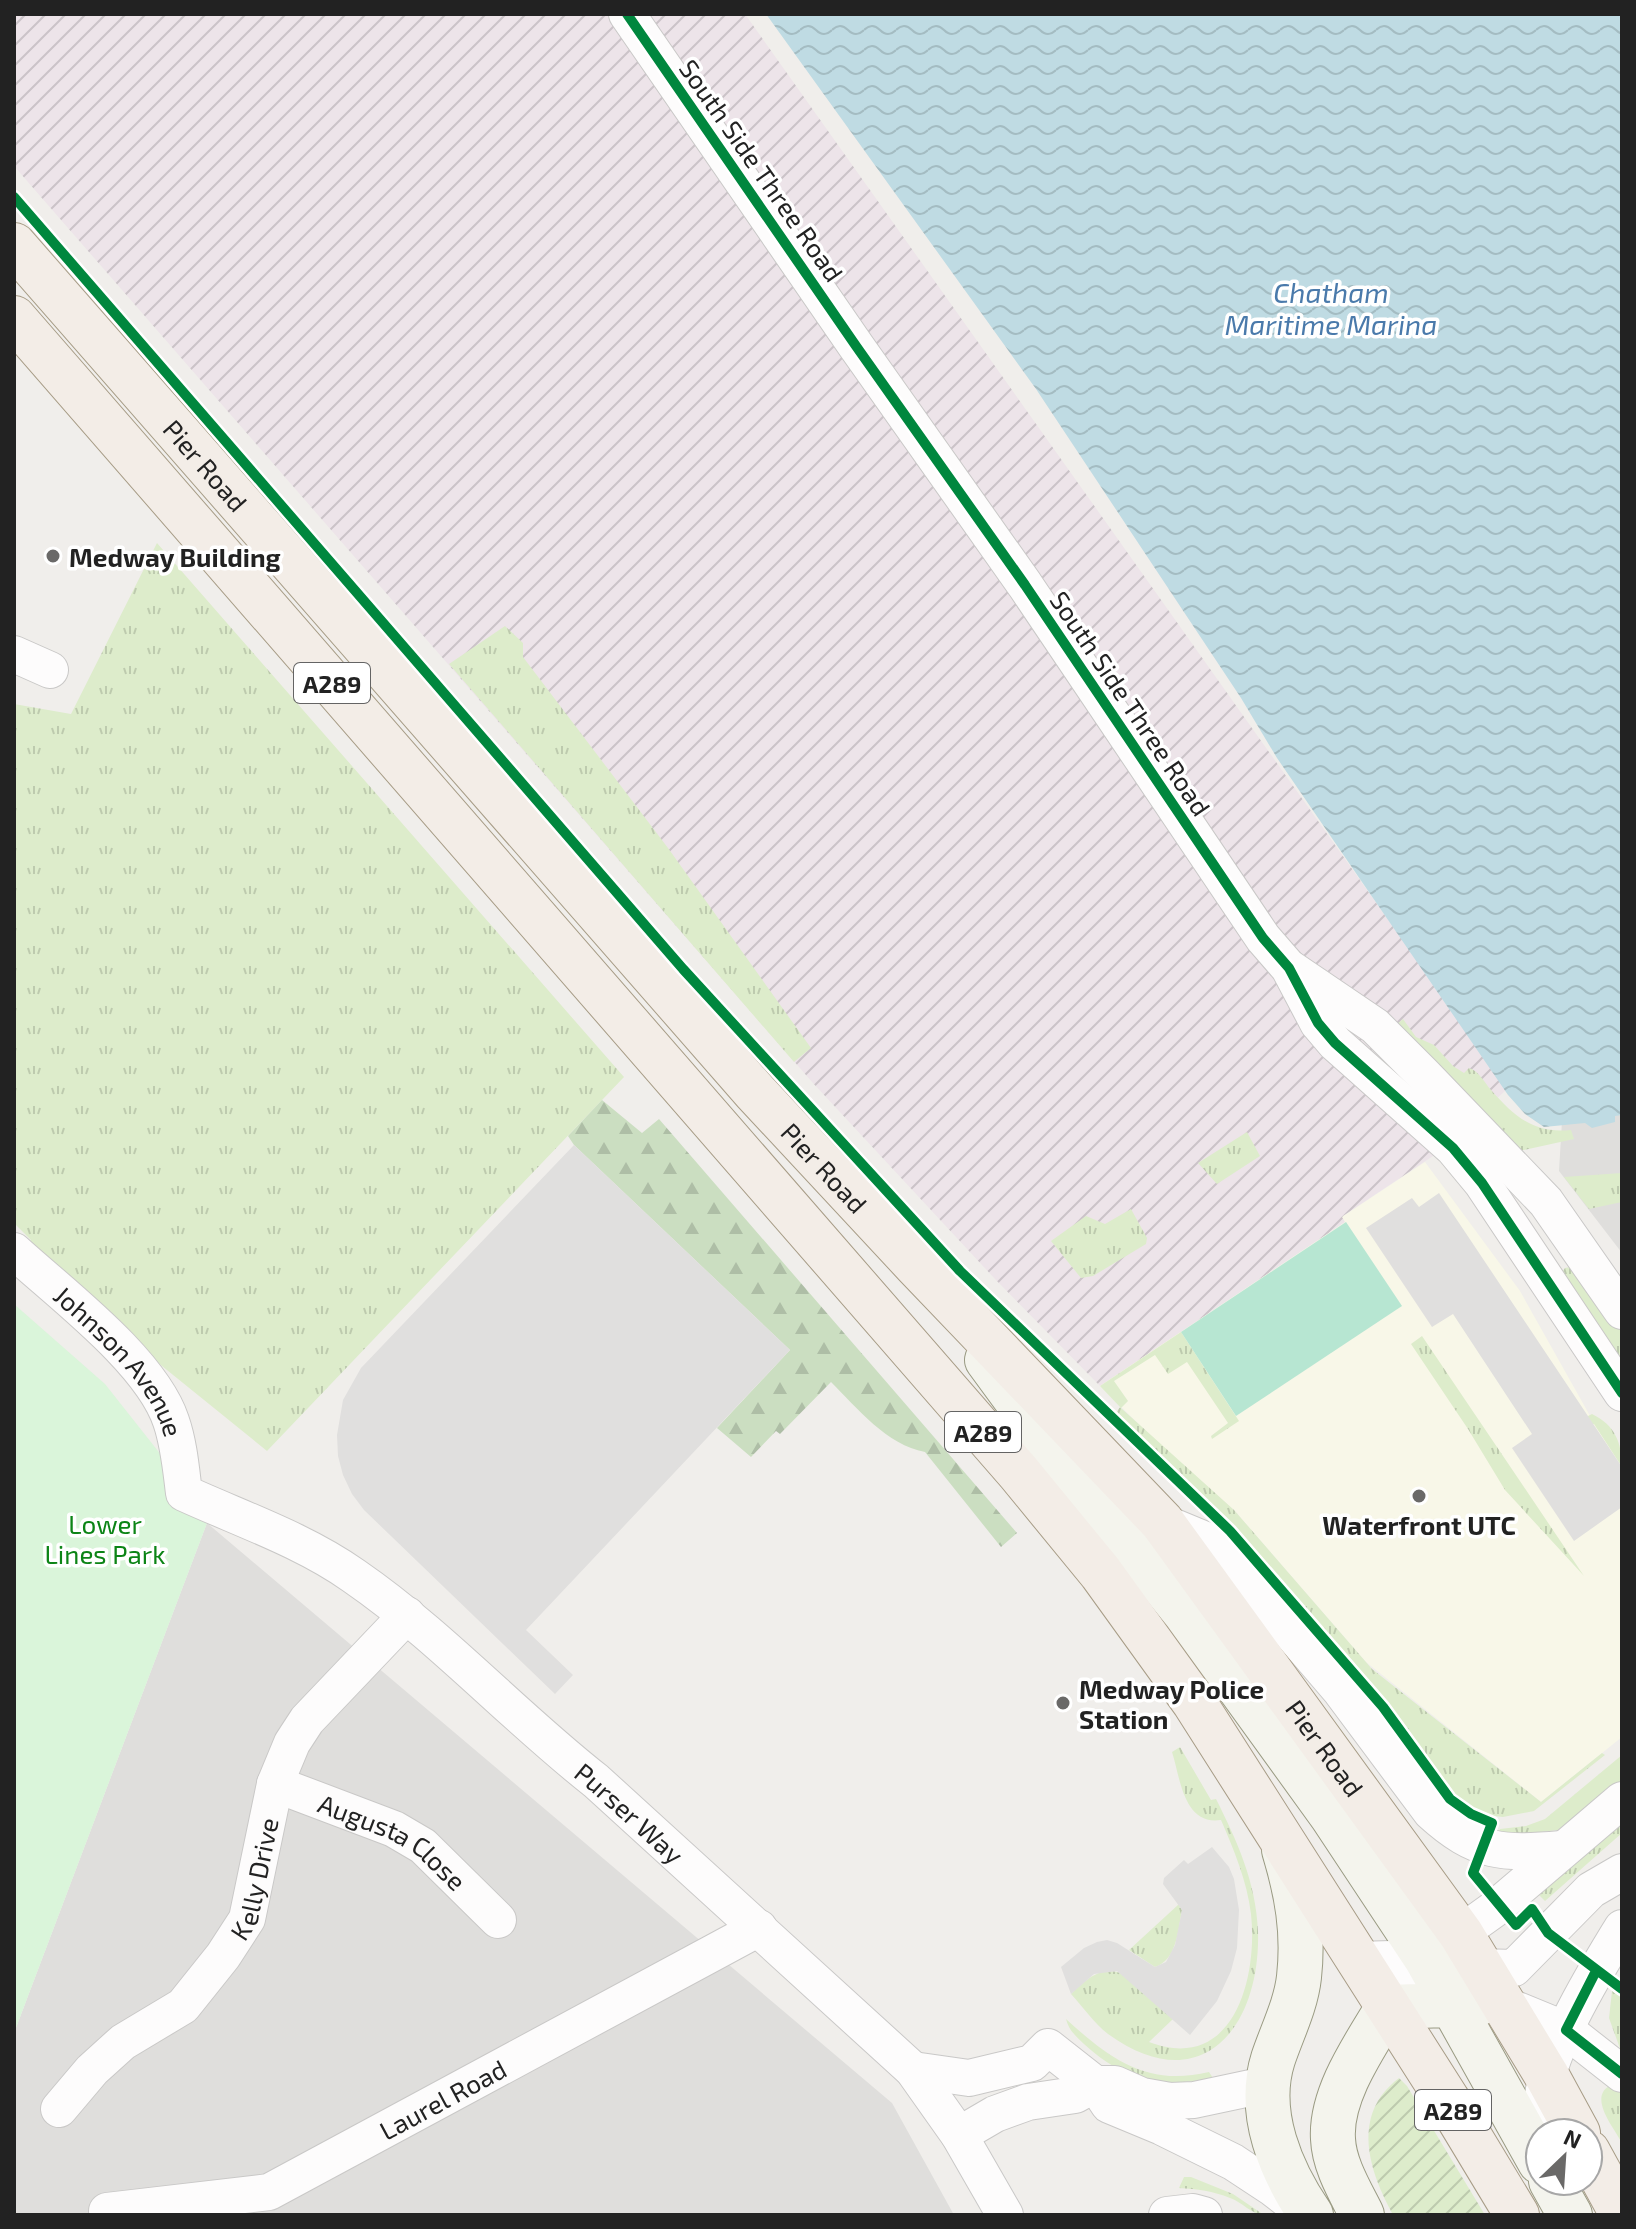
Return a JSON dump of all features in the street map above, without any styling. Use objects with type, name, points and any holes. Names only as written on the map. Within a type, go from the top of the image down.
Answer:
[{"type":"main road","name":"Pier Road","points":[[14,245],[755,1092],[1162,1522],[1455,1953],[1505,2005],[1569,2117]]},
{"type":"main road","name":"Pier Road","points":[[14,318],[1019,1473],[1149,1638],[1194,1702],[1517,2215]]},
{"type":"main road","points":[[916,1265],[1042,1435],[1186,1614],[1332,1816],[1455,1953],[1451,2003],[1524,2133]]},
{"type":"main road","points":[[1282,1844],[1299,1908],[1301,1940],[1298,1980],[1272,2063],[1269,2084],[1273,2136],[1279,2159],[1309,2215]]},
{"type":"main road","points":[[1362,2215],[1337,2161],[1333,2119],[1353,2066],[1388,2007],[1451,2003],[1505,2005]]},
{"type":"main road","points":[[1604,2181],[1622,2214]]},
{"type":"main road","points":[[1560,2197],[1570,2215]]},
{"type":"street","name":"South Side Three Road","points":[[627,14],[1025,585],[1263,938],[1289,968],[1318,1023],[1367,1073],[1453,1148],[1482,1183],[1622,1393]]},
{"type":"street","points":[[14,654],[50,670]]},
{"type":"street","name":"South Side Three Road","points":[[1289,968],[1375,1026],[1526,1181],[1565,1228],[1622,1311]]},
{"type":"street","points":[[1527,1249],[1565,1228]]},
{"type":"street","name":"Johnson Avenue","points":[[14,1251],[128,1355],[153,1385],[171,1419],[184,1493]]},
{"type":"street","name":"Purser Way","points":[[184,1493],[311,1549],[407,1615],[759,1928],[913,2070],[959,2135],[1005,2215]]},
{"type":"street","points":[[1162,1522],[1215,1544],[1340,1690],[1431,1812],[1444,1823],[1483,1846],[1515,1853],[1562,1849]]},
{"type":"street","name":"Kelly Drive","points":[[59,2109],[92,2070],[123,2042],[183,2006],[223,1956],[247,1919],[275,1784],[292,1743],[307,1720],[407,1615]]},
{"type":"street","name":"Augusta Close","points":[[275,1784],[394,1829],[423,1846],[498,1920]]},
{"type":"street","points":[[1388,2007],[1455,1953],[1505,1900],[1622,1800]]},
{"type":"street","points":[[1357,1960],[1455,1953],[1514,1968],[1591,1890],[1622,1872]]},
{"type":"street","name":"Laurel Road","points":[[107,2211],[269,2192],[759,1928]]},
{"type":"street","points":[[1543,2117],[1547,2076],[1566,2030],[1622,1928]]},
{"type":"street","points":[[1505,2005],[1566,2030],[1622,2074]]},
{"type":"street","points":[[913,2070],[969,2078],[1032,2063],[1048,2047],[1095,2084],[1109,2105],[1233,2162],[1309,2215]]},
{"type":"street","points":[[959,2135],[995,2114],[1028,2102],[1075,2095],[1095,2084],[1115,2084],[1142,2096],[1170,2101],[1194,2100],[1269,2084]]},
{"type":"street","points":[[1167,2215],[1193,2212],[1204,2215]]},
{"type":"shaded area","points":[[14,14],[745,14],[1506,1090],[1439,1152],[1343,1216],[1346,1222],[1100,1386],[995,1279],[812,1082],[14,166]]},
{"type":"shaded area","points":[[1622,1110],[1622,1253],[1559,1171],[1562,1121]]},
{"type":"shaded area","points":[[574,1145],[790,1350],[526,1630],[573,1675],[555,1694],[364,1510],[343,1475],[337,1435],[343,1400],[361,1368]]},
{"type":"shaded area","name":"Waterfront UTC","points":[[1425,1162],[1520,1291],[1594,1423],[1622,1449],[1622,1737],[1541,1802],[1366,1662],[1234,1510],[1100,1386],[1345,1222],[1342,1217]]},
{"type":"shaded area","points":[[1439,1193],[1622,1467],[1622,1507],[1574,1541],[1512,1448],[1532,1434],[1453,1314],[1432,1327],[1366,1228],[1412,1198],[1419,1207]]},
{"type":"shaded area","points":[[207,1523],[892,2103],[954,2215],[14,2215],[14,2033]]},
{"type":"shaded area","points":[[1212,1847],[1229,1867],[1234,1879],[1239,1910],[1237,1948],[1231,1971],[1217,2001],[1190,2035],[1117,1971],[1094,1974],[1071,1994],[1061,1967],[1084,1948],[1097,1942],[1107,1940],[1117,1943],[1155,1967],[1166,1962],[1175,1945],[1182,1910],[1163,1884],[1164,1878],[1184,1860],[1188,1864]]},
{"type":"green space","points":[[157,543],[624,1077],[267,1451],[89,1307],[25,1247],[31,1240],[14,1223],[14,704],[71,714]]},
{"type":"green space","points":[[505,626],[523,643],[523,657],[668,848],[811,1048],[794,1062],[449,664]]},
{"type":"green space","points":[[1403,1019],[1416,1037],[1434,1045],[1453,1066],[1464,1073],[1469,1068],[1476,1072],[1517,1116],[1546,1129],[1571,1130],[1574,1139],[1515,1152],[1396,1025]]},
{"type":"green space","points":[[602,1100],[642,1133],[659,1119],[1017,1533],[1001,1547],[925,1452],[885,1434],[831,1382],[780,1434],[776,1431],[751,1457],[717,1428],[790,1350],[574,1145],[568,1136]]},
{"type":"green space","points":[[1247,1132],[1260,1156],[1217,1184],[1198,1163]]},
{"type":"green space","points":[[1622,1173],[1622,1202],[1589,1209],[1564,1177]]},
{"type":"green space","points":[[1131,1209],[1147,1238],[1146,1244],[1093,1276],[1081,1278],[1051,1241],[1086,1216],[1105,1224]]},
{"type":"green space","points":[[1346,1222],[1402,1306],[1236,1416],[1181,1332]]},
{"type":"green space","points":[[1570,1267],[1583,1274],[1622,1333],[1622,1368],[1561,1274]]},
{"type":"green space","name":"Lower Lines Park","points":[[14,1304],[105,1384],[158,1451],[207,1523],[14,2033]]},
{"type":"green space","points":[[1181,1332],[1239,1421],[1212,1439],[1211,1436],[1228,1423],[1187,1362],[1168,1374],[1155,1355],[1114,1381],[1128,1401],[1121,1408],[1234,1510],[1372,1669],[1541,1802],[1602,1753],[1605,1755],[1534,1811],[1503,1817],[1486,1815],[1459,1799],[1382,1696],[1232,1523],[1115,1414],[1120,1407],[1100,1386]]},
{"type":"green space","points":[[1422,1336],[1584,1576],[1505,1490],[1411,1344]]},
{"type":"green space","points":[[1592,1414],[1612,1429],[1616,1436],[1622,1467],[1594,1424],[1574,1423]]},
{"type":"green space","points":[[1180,1747],[1211,1800],[1216,1799],[1238,1846],[1254,1896],[1258,1931],[1256,1965],[1249,1997],[1237,2023],[1219,2044],[1198,2056],[1172,2060],[1142,2053],[1108,2034],[1071,1994],[1101,1972],[1123,1974],[1173,2019],[1149,2042],[1178,2048],[1201,2045],[1220,2033],[1234,2014],[1244,1992],[1252,1939],[1246,1890],[1221,1820],[1208,1820],[1198,1815],[1185,1797],[1172,1752]]},
{"type":"green space","points":[[1622,1755],[1622,1780],[1558,1830],[1497,1837],[1500,1829],[1526,1826],[1545,1819]]},
{"type":"green space","points":[[1622,1820],[1622,1833],[1545,1901],[1538,1894]]},
{"type":"green space","points":[[1179,1904],[1182,1910],[1175,1943],[1168,1958],[1155,1967],[1129,1950]]},
{"type":"green space","points":[[1612,1991],[1622,1998],[1622,2054],[1609,2018]]},
{"type":"green space","points":[[1066,2019],[1098,2046],[1131,2066],[1167,2076],[1209,2072],[1213,2078],[1160,2082],[1129,2073],[1113,2066],[1084,2044]]},
{"type":"green space","points":[[1399,2078],[1407,2086],[1485,2215],[1393,2215],[1371,2162],[1369,2126],[1374,2109],[1384,2093]]},
{"type":"green space","points":[[1613,2084],[1622,2090],[1622,2143],[1602,2103],[1605,2089]]},
{"type":"green space","points":[[1184,2177],[1233,2194],[1264,2215],[1224,2196],[1179,2188]]},
{"type":"water","name":"Chatham Maritime Marina","points":[[766,14],[1622,14],[1622,1115],[1615,1116],[1615,1122],[1592,1128],[1585,1123],[1544,1127],[1525,1114],[1508,1095],[1277,758],[1241,698],[1036,389]]},
{"type":"cycle path","points":[[627,14],[1025,585],[1263,938],[1289,968],[1318,1023],[1335,1043],[1453,1148],[1482,1183],[1622,1393]]},
{"type":"cycle path","points":[[14,197],[683,969],[960,1271],[1230,1531],[1383,1707],[1450,1799],[1471,1814],[1492,1823],[1473,1873],[1516,1925],[1532,1909],[1548,1933],[1622,1989]]},
{"type":"cycle path","points":[[1596,1971],[1566,2030],[1622,2074]]},
{"type":"place","name":"Medway Building","points":[[53,556]]},
{"type":"place","name":"Waterfront UTC","points":[[1419,1496]]},
{"type":"place","name":"Medway Police Station","points":[[1063,1703]]}]
